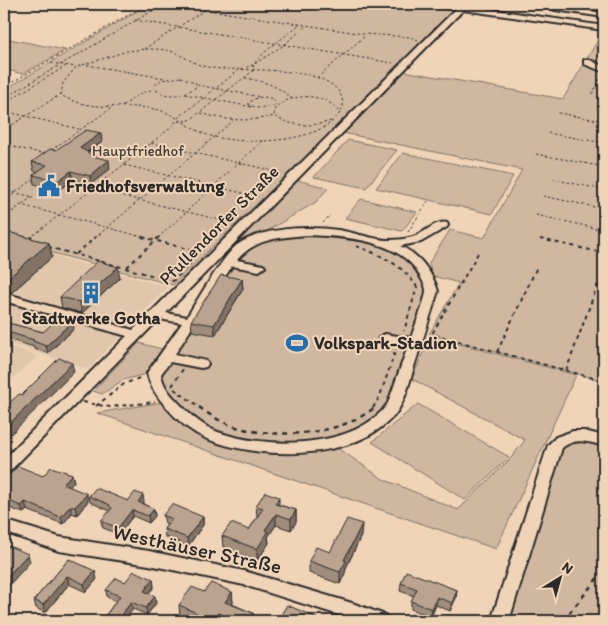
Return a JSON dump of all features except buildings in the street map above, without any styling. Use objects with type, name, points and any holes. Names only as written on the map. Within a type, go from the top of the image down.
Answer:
[{"type":"street","points":[[436,4],[604,28]]},
{"type":"street","points":[[544,4],[555,8],[604,15]]},
{"type":"street","name":"Pfullendorfer Straße","points":[[4,468],[156,315],[208,254],[462,8]]},
{"type":"street","points":[[587,62],[604,71]]},
{"type":"street","points":[[403,245],[429,280],[432,292],[396,402],[388,413],[373,426],[356,435],[317,445],[265,448],[230,442],[199,429],[167,400],[155,381],[161,364],[232,255],[254,240],[277,234],[336,233],[366,238],[386,244],[403,245],[417,240],[443,225]]},
{"type":"street","points":[[229,262],[259,267]]},
{"type":"street","points":[[4,297],[136,335]]},
{"type":"street","points":[[156,315],[190,321]]},
{"type":"street","points":[[385,338],[416,343]]},
{"type":"street","points":[[161,364],[201,364]]},
{"type":"street","points":[[500,621],[555,446],[566,436],[579,435],[604,441]]},
{"type":"street","name":"Westhäuser Straße","points":[[4,526],[59,544],[149,558],[244,578],[379,621]]},
{"type":"path","points":[[4,87],[147,4]]},
{"type":"path","points":[[4,98],[164,4]]},
{"type":"path","points":[[169,4],[367,34],[416,38],[418,40],[417,43]]},
{"type":"path","points":[[184,6],[188,4]]},
{"type":"path","points":[[144,49],[214,4]]},
{"type":"path","points":[[135,20],[395,64]]},
{"type":"path","points":[[254,70],[253,65],[257,59],[300,24]]},
{"type":"path","points":[[178,118],[239,70],[253,65],[284,45],[307,25]]},
{"type":"path","points":[[318,78],[367,34]]},
{"type":"path","points":[[144,49],[174,52],[201,66],[292,72],[318,78],[337,90],[344,100],[343,110],[328,124],[293,138],[262,141],[215,136],[193,128],[178,118],[157,110],[75,103],[60,94],[60,88],[67,76],[76,68],[119,53],[144,49]]},
{"type":"path","points":[[51,63],[76,68]]},
{"type":"path","points":[[85,64],[166,78],[187,78],[196,84],[273,99],[275,106],[274,116]]},
{"type":"path","points":[[4,102],[66,66]]},
{"type":"path","points":[[34,244],[26,241],[173,126],[175,122],[190,120],[201,113],[254,70]]},
{"type":"path","points":[[592,94],[604,71]]},
{"type":"path","points":[[154,89],[154,84],[166,78]]},
{"type":"path","points":[[243,78],[274,86],[285,92],[292,99]]},
{"type":"path","points":[[183,94],[195,88],[196,84]]},
{"type":"path","points":[[123,106],[141,93],[154,89],[163,94],[183,94],[265,108],[292,99],[312,97],[330,101],[336,105],[340,114]]},
{"type":"path","points":[[4,130],[60,94]]},
{"type":"path","points":[[252,107],[249,102],[261,97]]},
{"type":"path","points":[[597,106],[604,107]]},
{"type":"path","points":[[4,145],[45,155],[113,107]]},
{"type":"path","points":[[4,111],[81,129]]},
{"type":"path","points":[[201,113],[233,121],[255,120],[274,116],[288,123],[300,125],[321,124],[336,118]]},
{"type":"path","points":[[558,113],[604,121]]},
{"type":"path","points":[[76,254],[233,121]]},
{"type":"path","points":[[328,124],[328,129]]},
{"type":"path","points":[[548,133],[604,143]]},
{"type":"path","points":[[127,268],[262,141]]},
{"type":"path","points":[[151,143],[284,173]]},
{"type":"path","points":[[536,154],[604,167]]},
{"type":"path","points":[[124,165],[259,197],[253,203]]},
{"type":"path","points":[[4,201],[39,176]]},
{"type":"path","points":[[553,180],[604,190]]},
{"type":"path","points":[[94,189],[233,223],[227,229]]},
{"type":"path","points":[[4,190],[33,197],[4,218]]},
{"type":"path","points":[[543,196],[604,209]]},
{"type":"path","points":[[403,245],[428,200]]},
{"type":"path","points":[[22,205],[208,254]]},
{"type":"path","points":[[4,212],[10,213]]},
{"type":"path","points":[[536,215],[603,229],[604,223]]},
{"type":"path","points":[[540,239],[604,253]]},
{"type":"path","points":[[42,246],[173,281],[208,254]]},
{"type":"path","points":[[355,246],[379,254],[397,264],[412,277],[417,287],[403,331],[416,343]]},
{"type":"path","points":[[478,253],[432,334],[604,381]]},
{"type":"path","points":[[497,352],[537,267]]},
{"type":"path","points":[[566,371],[599,281]]},
{"type":"path","points":[[96,406],[124,384],[161,364],[183,368],[172,387],[214,418],[236,427],[271,434],[302,433],[336,427],[363,416],[376,406],[396,349],[416,343]]},
{"type":"path","points":[[88,404],[96,406],[130,406],[167,400]]},
{"type":"path","points":[[563,621],[604,570]]},
{"type":"shaded area","points":[[4,242],[168,287],[88,369],[4,342]]},
{"type":"shaded area","points":[[4,344],[38,356],[4,386]]},
{"type":"green space","name":"Hauptfriedhof","points":[[149,4],[429,4],[459,8],[173,285],[4,240],[4,90]]},
{"type":"green space","points":[[604,30],[604,381],[429,334],[459,283],[433,276],[429,263],[450,230],[484,238],[522,170],[343,133],[403,71],[563,99]]},
{"type":"green space","points":[[4,38],[65,50],[23,74],[4,69]]},
{"type":"green space","points":[[348,140],[397,150],[366,188],[314,177]]},
{"type":"green space","points":[[403,153],[513,176],[492,214],[376,188]]},
{"type":"green space","points":[[297,180],[328,188],[316,202],[231,252],[226,251]]},
{"type":"green space","points":[[361,199],[417,212],[402,231],[345,218]]},
{"type":"green space","name":"Volkspark-Stadion","points":[[315,235],[360,239],[382,246],[407,259],[422,273],[428,294],[396,393],[380,416],[350,433],[317,442],[262,444],[208,430],[188,416],[157,380],[237,254],[263,241]]},
{"type":"green space","points":[[430,336],[576,375],[496,549],[97,413],[163,402],[207,435],[234,447],[278,452],[336,447],[383,479],[458,510],[511,458],[525,440],[412,379]]},
{"type":"green space","points":[[139,343],[165,350],[146,374],[123,380],[102,394],[93,391]]},
{"type":"green space","points":[[418,404],[509,457],[465,500],[372,442]]},
{"type":"green space","points":[[582,438],[604,445],[604,621],[510,621],[560,449],[568,440]]},
{"type":"place","name":"Friedhofsverwaltung","points":[[49,186]]},
{"type":"place","name":"Stadtwerke Gotha","points":[[91,293]]},
{"type":"place","name":"Volkspark-Stadion","points":[[297,343]]}]
